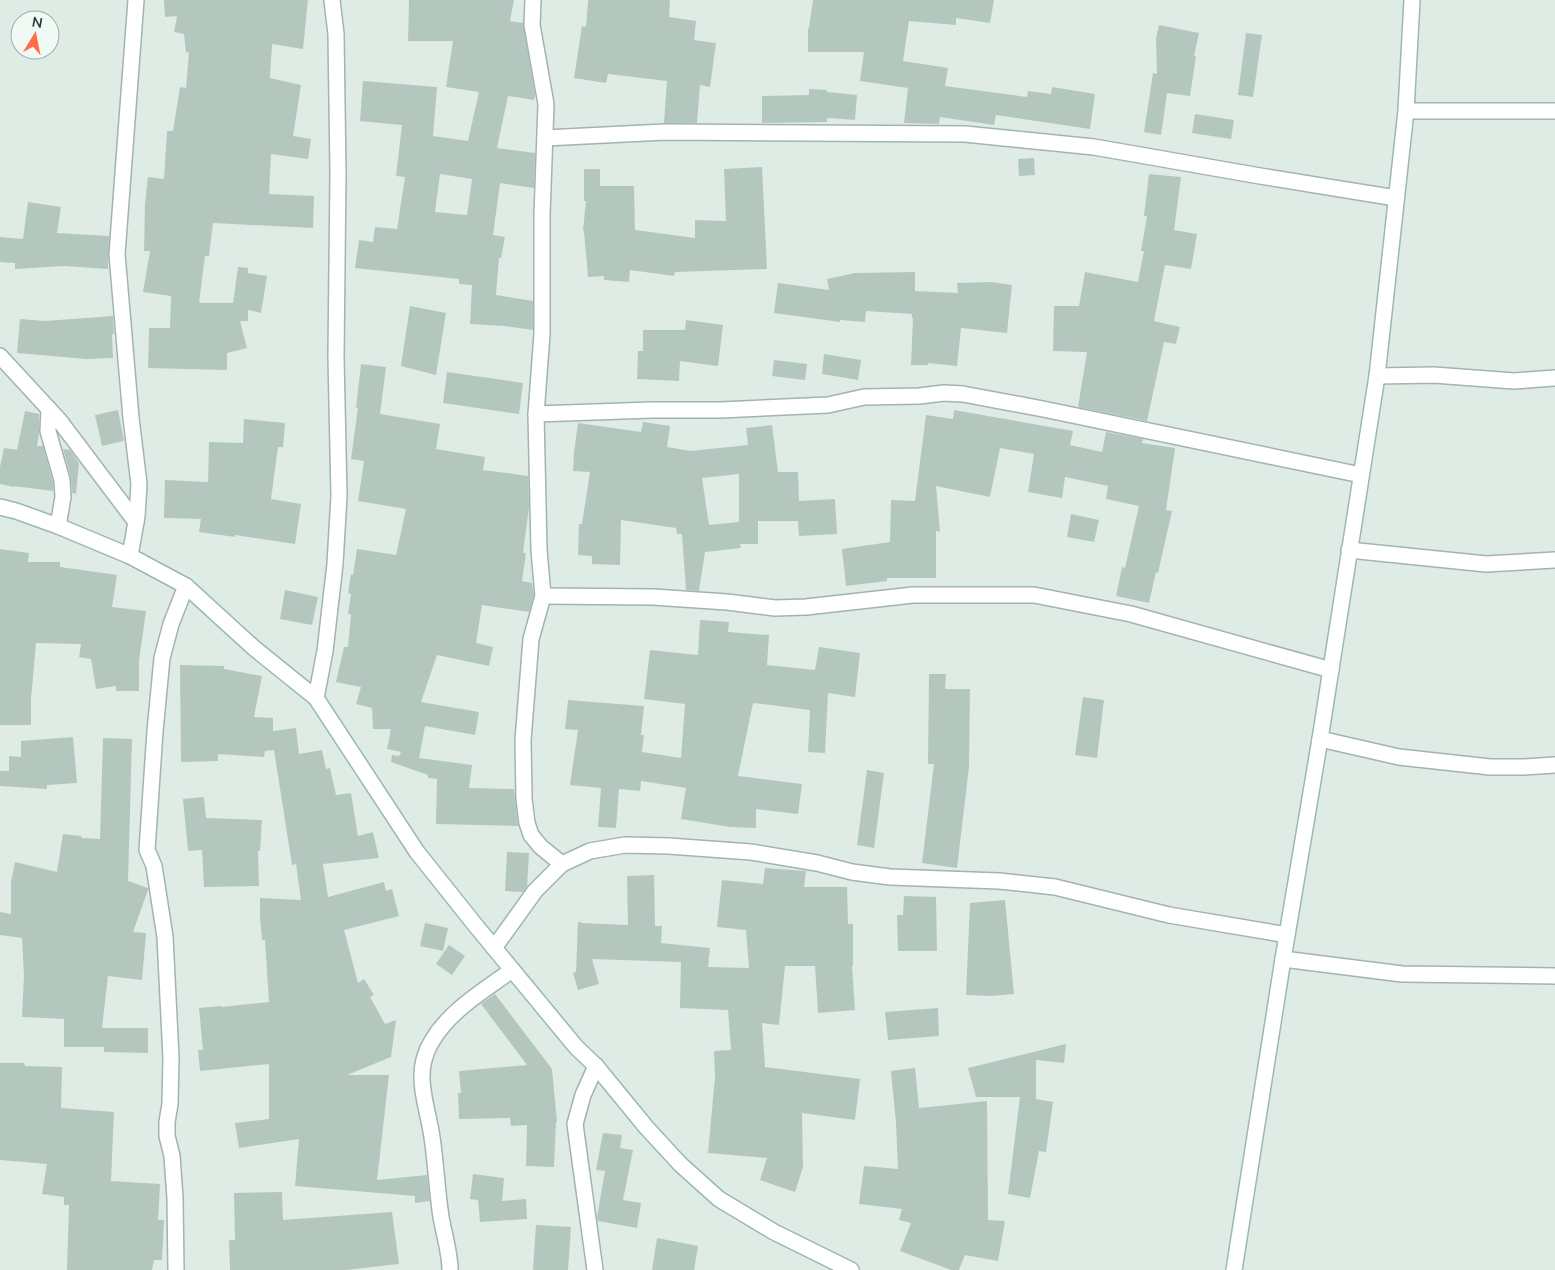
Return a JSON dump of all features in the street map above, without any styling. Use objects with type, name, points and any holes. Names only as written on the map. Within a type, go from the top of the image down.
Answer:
[{"type":"street","points":[[130,556],[136,522],[139,484],[131,418],[118,254],[136,0]]},
{"type":"street","points":[[316,698],[325,651],[335,564],[339,496],[336,357],[338,173],[336,34],[332,0]]},
{"type":"street","points":[[533,0],[532,24],[546,104],[542,215],[542,334],[536,414],[538,550],[543,596],[531,639],[523,740],[524,798],[526,824],[531,835],[541,848],[562,864]]},
{"type":"street","points":[[1234,1270],[1282,959],[1288,935],[1320,739],[1377,376],[1406,111],[1412,0]]},
{"type":"street","points":[[1406,111],[1555,111]]},
{"type":"street","points":[[545,138],[665,132],[965,134],[1094,147],[1396,198]]},
{"type":"street","points":[[0,356],[49,409],[136,522]]},
{"type":"street","points":[[1377,376],[1434,375],[1514,382],[1555,378]]},
{"type":"street","points":[[536,414],[721,410],[828,405],[864,397],[919,396],[944,393],[963,394],[1043,408],[1361,475]]},
{"type":"street","points":[[49,409],[48,431],[62,480],[63,497],[58,526]]},
{"type":"street","points":[[0,507],[58,526],[130,556],[186,586],[254,648],[316,698],[417,852],[576,1047],[596,1066],[646,1127],[680,1164],[719,1199],[774,1232],[851,1270]]},
{"type":"street","points":[[1350,550],[1486,564],[1555,560]]},
{"type":"street","points":[[176,1270],[172,1156],[167,1122],[170,1104],[171,1058],[164,937],[154,866],[147,850],[162,658],[171,624],[186,586]]},
{"type":"street","points":[[543,596],[653,597],[727,602],[776,608],[806,607],[912,596],[1034,596],[1131,614],[1331,670]]},
{"type":"street","points":[[1320,739],[1399,758],[1490,767],[1523,768],[1555,765]]},
{"type":"street","points":[[494,948],[535,891],[562,864],[590,851],[625,845],[751,852],[817,862],[852,872],[880,876],[999,881],[1055,887],[1169,915],[1288,935]]},
{"type":"street","points":[[1282,959],[1402,974],[1555,976]]},
{"type":"street","points":[[450,1270],[441,1218],[432,1137],[421,1073],[428,1050],[438,1032],[470,1001],[512,970]]},
{"type":"street","points":[[595,1270],[575,1124],[583,1094],[596,1066]]},
{"type":"building","points":[[164,0],[308,0],[303,49],[272,44],[270,78],[301,85],[293,136],[311,139],[308,159],[271,154],[269,194],[314,196],[313,228],[213,223],[209,256],[205,256],[199,303],[233,303],[238,267],[248,268],[248,273],[267,276],[261,313],[248,310],[248,321],[240,321],[247,348],[227,353],[227,370],[148,368],[149,328],[170,328],[171,296],[143,292],[150,251],[144,251],[145,204],[148,177],[164,179],[167,131],[173,131],[180,87],[186,88],[189,52],[186,53],[184,34],[174,32],[177,16],[165,17]]},
{"type":"building","points":[[409,0],[514,0],[510,21],[523,23],[535,94],[534,100],[508,96],[497,148],[535,153],[534,188],[500,183],[493,235],[505,237],[501,258],[499,258],[496,295],[533,301],[533,330],[470,324],[472,285],[459,284],[459,279],[355,268],[359,240],[373,242],[375,227],[397,229],[405,177],[396,176],[402,125],[360,121],[363,81],[437,87],[433,136],[468,141],[479,92],[446,87],[453,41],[408,41]],"holes":[[[440,174],[472,179],[467,215],[435,212]]]},
{"type":"building","points":[[588,0],[670,0],[669,17],[696,21],[694,40],[716,43],[710,87],[700,85],[697,123],[664,123],[667,81],[608,74],[606,83],[574,78],[582,26],[586,27]]},
{"type":"building","points":[[813,0],[994,0],[990,23],[956,18],[956,25],[909,21],[903,61],[948,68],[945,86],[1027,97],[1028,91],[1051,94],[1052,87],[1095,94],[1090,129],[996,115],[994,125],[940,117],[939,124],[904,123],[908,88],[860,81],[864,52],[808,52],[808,28]]},
{"type":"building","points":[[1159,25],[1199,33],[1194,56],[1196,56],[1190,96],[1167,93],[1161,135],[1144,132],[1153,73],[1157,74],[1156,38]]},
{"type":"building","points":[[1246,33],[1262,35],[1253,97],[1238,95]]},
{"type":"building","points":[[809,89],[857,95],[855,120],[827,118],[827,122],[762,123],[762,96],[809,95]]},
{"type":"building","points":[[1195,114],[1234,120],[1231,139],[1192,133]]},
{"type":"building","points":[[1034,158],[1035,175],[1019,176],[1018,159]]},
{"type":"building","points":[[762,167],[767,269],[675,272],[674,276],[630,270],[629,282],[604,280],[604,276],[588,277],[583,230],[586,201],[584,201],[584,169],[600,169],[600,186],[634,186],[635,230],[695,238],[695,220],[726,221],[724,169]]},
{"type":"building","points":[[1149,174],[1181,177],[1174,230],[1197,234],[1191,269],[1165,265],[1154,321],[1180,327],[1176,344],[1164,342],[1147,421],[1078,407],[1087,352],[1053,351],[1054,306],[1079,306],[1085,272],[1138,282],[1144,251],[1141,251],[1147,216],[1144,216]]},
{"type":"building","points":[[28,202],[61,207],[57,233],[109,236],[108,269],[64,266],[15,269],[15,263],[0,262],[0,237],[23,239]]},
{"type":"building","points":[[915,272],[915,291],[958,293],[957,283],[991,282],[1012,285],[1007,333],[961,328],[957,366],[928,363],[928,365],[911,365],[912,314],[866,311],[865,322],[840,320],[840,322],[774,313],[778,283],[829,290],[827,279],[855,273]]},
{"type":"building","points":[[410,306],[446,313],[436,375],[401,366]]},
{"type":"building","points":[[113,316],[113,358],[86,359],[17,353],[20,319],[45,321]]},
{"type":"building","points":[[686,320],[723,325],[718,366],[680,361],[679,381],[637,379],[638,351],[643,351],[643,330],[685,330]]},
{"type":"building","points":[[824,354],[861,360],[858,380],[822,374]]},
{"type":"building","points":[[774,360],[807,364],[805,380],[772,376]]},
{"type":"building","points":[[361,364],[386,367],[380,414],[440,424],[436,449],[485,457],[483,470],[528,476],[529,507],[523,553],[526,553],[522,581],[532,583],[534,595],[529,612],[482,605],[476,643],[493,647],[489,666],[437,655],[421,702],[479,712],[475,735],[425,726],[419,758],[472,765],[469,788],[514,789],[518,826],[436,824],[437,779],[428,778],[428,775],[391,762],[392,755],[399,756],[401,752],[387,749],[391,729],[373,729],[372,708],[356,704],[361,687],[336,682],[344,647],[348,647],[351,614],[348,614],[351,594],[348,593],[357,549],[396,555],[406,509],[358,501],[364,461],[351,459],[358,408],[356,408]]},
{"type":"building","points":[[447,372],[523,383],[519,414],[443,403]]},
{"type":"building","points":[[118,410],[124,441],[102,446],[95,415]]},
{"type":"building","points":[[954,410],[1073,431],[1070,445],[1102,452],[1106,432],[1143,439],[1142,443],[1175,448],[1166,510],[1172,511],[1149,603],[1116,596],[1122,567],[1125,568],[1139,506],[1106,499],[1108,486],[1065,477],[1062,498],[1028,492],[1034,454],[1000,448],[990,497],[936,486],[940,532],[936,531],[936,578],[887,578],[887,581],[846,586],[842,549],[890,542],[891,500],[915,501],[926,415],[953,419]]},
{"type":"building","points":[[25,411],[39,414],[37,446],[43,446],[53,482],[53,491],[0,484],[0,467],[4,448],[17,450]]},
{"type":"building","points":[[244,419],[285,423],[283,447],[278,447],[271,499],[301,504],[295,544],[199,532],[201,519],[164,518],[165,480],[208,482],[209,442],[243,443]]},
{"type":"building","points":[[643,422],[670,426],[667,447],[691,451],[748,445],[746,428],[772,425],[778,472],[798,472],[799,501],[835,499],[837,534],[799,536],[798,521],[758,521],[758,544],[740,544],[741,548],[705,552],[699,591],[686,590],[682,534],[677,534],[676,528],[621,520],[620,565],[592,564],[592,556],[578,555],[579,524],[582,524],[590,472],[573,471],[578,423],[641,432]],"holes":[[[739,474],[739,522],[709,525],[702,478]]]},
{"type":"building","points":[[63,449],[70,450],[79,463],[76,494],[72,493],[71,478]]},
{"type":"building","points":[[1071,514],[1099,520],[1094,542],[1067,537]]},
{"type":"building","points":[[0,549],[29,553],[28,562],[60,562],[60,567],[117,575],[112,607],[146,611],[139,660],[139,691],[116,691],[116,686],[96,689],[91,659],[79,657],[81,644],[36,643],[31,700],[31,725],[0,725]]},
{"type":"building","points":[[285,590],[318,597],[312,625],[280,619]]},
{"type":"building","points":[[700,620],[729,622],[728,632],[769,635],[767,665],[815,670],[819,647],[860,653],[855,697],[828,693],[825,753],[808,752],[810,710],[753,703],[738,776],[802,784],[798,814],[756,809],[756,828],[730,827],[681,819],[686,788],[641,781],[640,791],[619,789],[616,828],[598,827],[601,788],[570,785],[578,730],[565,729],[568,700],[644,706],[641,735],[644,735],[642,752],[681,758],[685,704],[644,699],[650,650],[698,655]]},
{"type":"building","points":[[180,665],[224,666],[224,669],[262,676],[254,717],[273,718],[273,731],[296,728],[299,754],[322,750],[326,769],[330,768],[336,795],[351,793],[358,836],[373,832],[379,858],[323,864],[328,897],[384,882],[386,891],[392,889],[399,916],[344,930],[358,983],[364,979],[374,995],[370,997],[385,1024],[396,1020],[391,1057],[347,1075],[389,1075],[377,1180],[427,1175],[430,1201],[415,1203],[415,1196],[295,1186],[299,1139],[239,1148],[235,1123],[269,1119],[269,1064],[200,1071],[198,1050],[203,1050],[199,1008],[269,1002],[265,940],[262,940],[260,898],[301,900],[296,864],[292,865],[274,750],[265,751],[264,757],[218,754],[218,761],[181,762]]},
{"type":"building","points":[[929,674],[946,674],[945,689],[970,689],[969,767],[957,868],[922,863],[934,764],[928,764]]},
{"type":"building","points":[[1083,697],[1104,700],[1097,758],[1075,755]]},
{"type":"building","points":[[73,737],[77,783],[47,785],[47,789],[0,786],[0,771],[9,771],[9,756],[21,757],[21,741]]},
{"type":"building","points":[[103,738],[132,739],[128,881],[148,888],[148,890],[133,932],[146,933],[142,980],[108,976],[102,1028],[148,1028],[148,1053],[104,1052],[104,1047],[64,1047],[64,1019],[22,1017],[24,976],[22,938],[0,935],[0,912],[11,914],[11,882],[15,862],[57,872],[63,834],[100,839]]},
{"type":"building","points":[[867,770],[884,773],[874,848],[857,845]]},
{"type":"building","points":[[204,797],[206,818],[262,820],[260,851],[258,851],[259,886],[204,887],[202,850],[188,851],[183,799]]},
{"type":"building","points":[[507,852],[529,853],[527,887],[523,892],[505,891]]},
{"type":"building","points":[[765,868],[806,871],[804,887],[847,887],[848,924],[853,924],[852,966],[855,1010],[818,1013],[815,966],[785,966],[779,1025],[762,1023],[765,1067],[860,1079],[855,1120],[802,1113],[803,1167],[795,1192],[760,1180],[767,1158],[708,1153],[715,1077],[714,1051],[731,1050],[728,1010],[680,1008],[681,962],[592,959],[599,984],[578,990],[573,973],[576,972],[578,922],[628,925],[627,876],[654,875],[655,926],[662,926],[661,943],[710,948],[708,967],[749,968],[746,930],[717,927],[722,880],[763,884]]},
{"type":"building","points":[[904,896],[936,897],[937,951],[898,951],[897,915],[903,915]]},
{"type":"building","points":[[1005,900],[1014,994],[991,996],[966,995],[970,903]]},
{"type":"building","points":[[425,923],[448,928],[443,951],[420,946]]},
{"type":"building","points":[[449,945],[465,956],[452,975],[436,964]]},
{"type":"building","points":[[495,994],[552,1069],[557,1122],[554,1167],[526,1166],[527,1125],[511,1126],[510,1118],[459,1119],[458,1093],[461,1093],[459,1071],[527,1065],[481,1004]]},
{"type":"building","points":[[938,1008],[939,1036],[888,1040],[885,1012]]},
{"type":"building","points":[[1066,1044],[1064,1063],[1036,1060],[1036,1099],[1053,1102],[1046,1152],[1039,1151],[1030,1198],[1008,1194],[1020,1097],[976,1097],[968,1068]]},
{"type":"building","points":[[0,1063],[24,1063],[25,1066],[62,1067],[61,1108],[114,1112],[111,1181],[160,1184],[158,1220],[164,1220],[162,1260],[154,1260],[152,1270],[67,1270],[69,1205],[64,1205],[64,1197],[42,1194],[47,1164],[0,1160]]},
{"type":"building","points":[[915,1068],[919,1108],[987,1101],[988,1220],[1005,1221],[998,1261],[965,1255],[959,1270],[951,1270],[900,1251],[911,1223],[899,1220],[902,1209],[859,1204],[864,1166],[898,1169],[891,1071]]},
{"type":"building","points":[[603,1133],[622,1135],[620,1148],[633,1150],[623,1200],[641,1203],[637,1228],[598,1221],[597,1217],[605,1171],[596,1170]]},
{"type":"building","points":[[473,1174],[504,1178],[502,1201],[526,1199],[527,1219],[480,1222],[478,1200],[470,1199]]},
{"type":"building","points":[[282,1192],[283,1220],[392,1212],[399,1264],[346,1270],[230,1270],[229,1240],[235,1240],[234,1193]]},
{"type":"building","points":[[536,1225],[571,1227],[568,1270],[533,1270]]},
{"type":"building","points":[[657,1238],[698,1246],[694,1270],[652,1270]]}]
